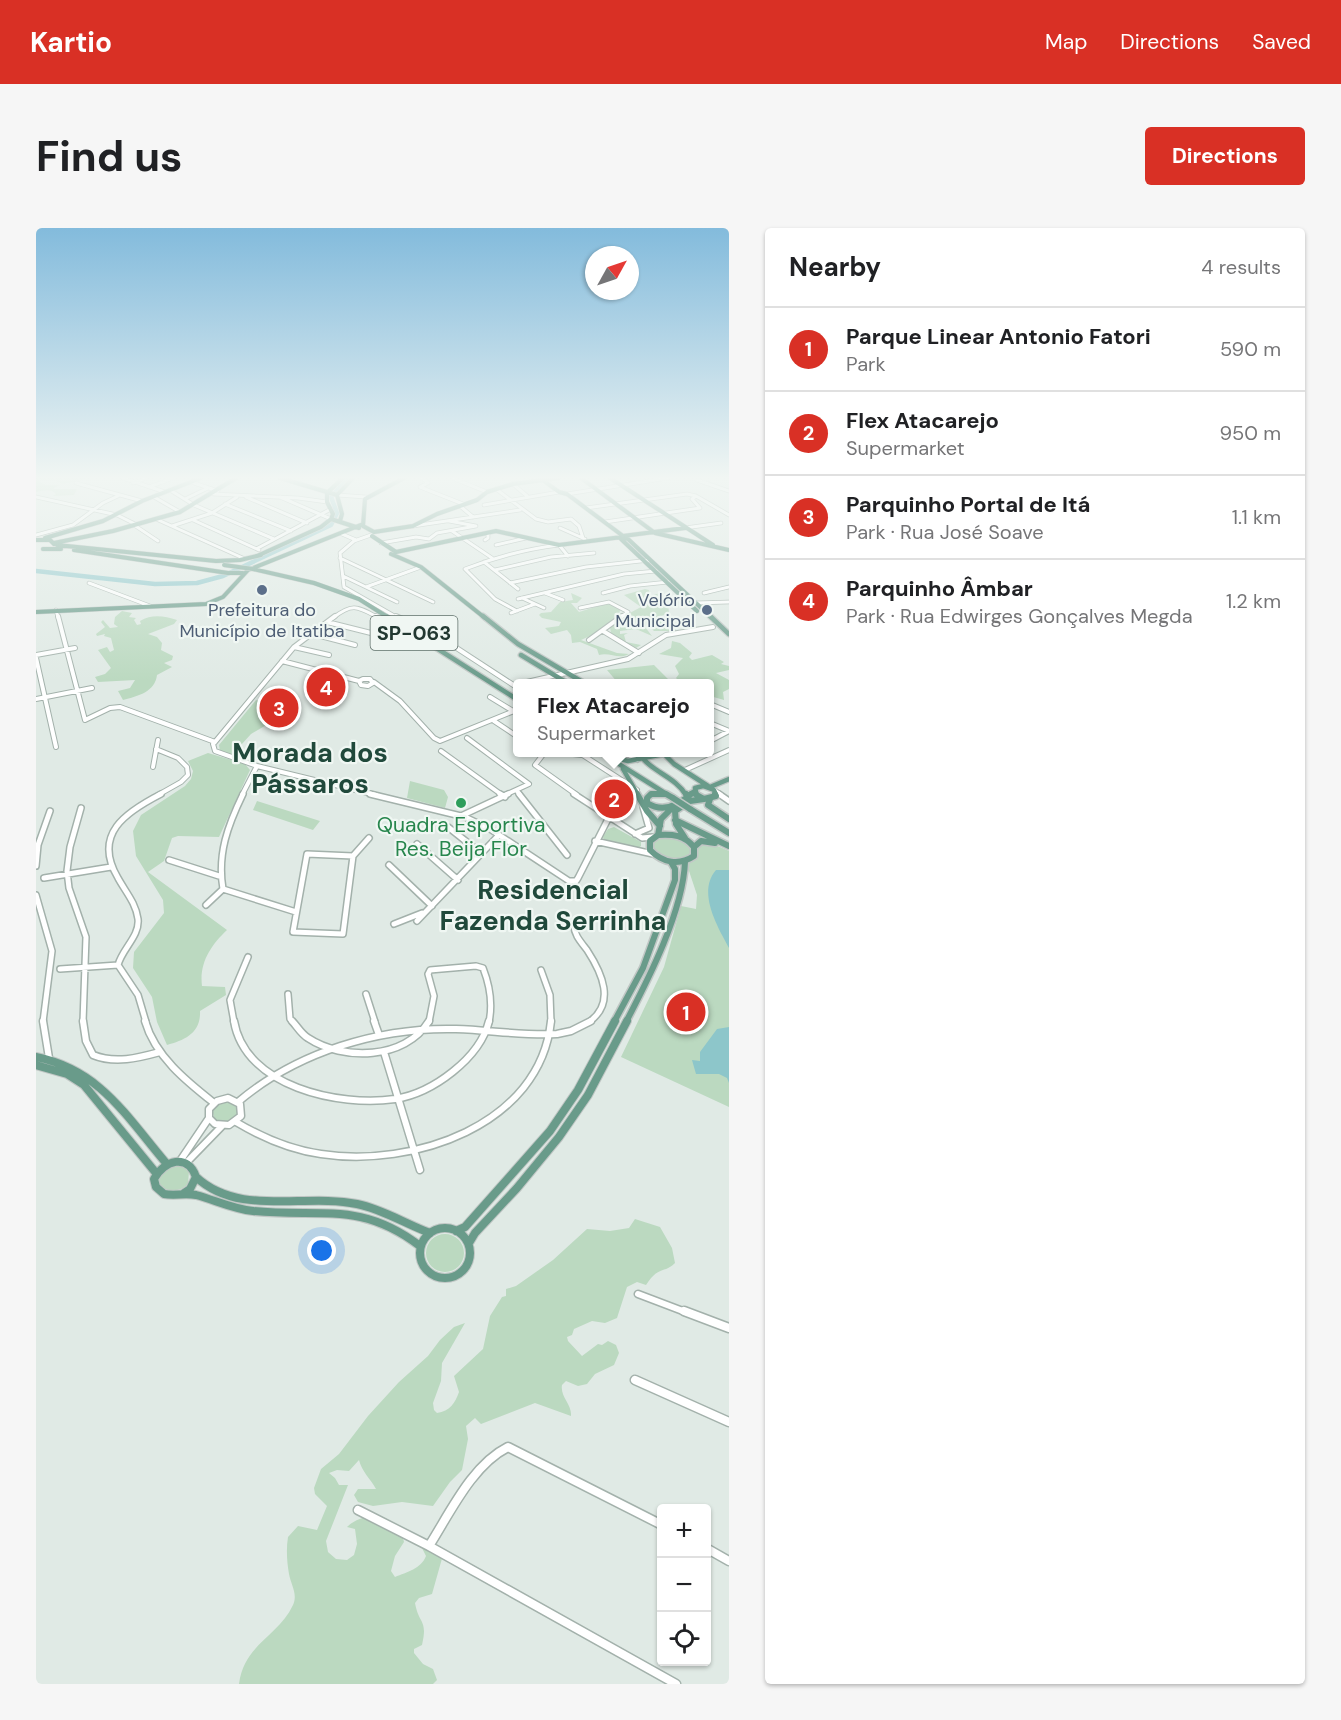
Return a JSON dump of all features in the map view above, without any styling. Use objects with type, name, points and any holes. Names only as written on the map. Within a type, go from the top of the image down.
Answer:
[{"type":"main road","name":"SP-063","points":[[43,549],[49,546]]},
{"type":"main road","name":"SP-063","points":[[69,546],[98,552]]},
{"type":"main road","points":[[81,546],[196,559],[241,560],[280,546]]},
{"type":"main road","points":[[70,549],[240,574],[311,546]]},
{"type":"main road","points":[[385,546],[421,567],[518,644],[577,679]]},
{"type":"main road","points":[[393,552],[425,546]]},
{"type":"main road","points":[[629,547],[635,546],[729,634]]},
{"type":"main road","points":[[710,546],[729,550]]},
{"type":"main road","points":[[715,546],[719,548]]},
{"type":"main road","points":[[629,547],[713,627],[729,639]]},
{"type":"main road","name":"SP-063","points":[[36,550],[70,549],[253,568],[304,580],[359,599],[513,697]]},
{"type":"main road","points":[[226,572],[241,560],[262,554]]},
{"type":"main road","points":[[36,612],[195,605],[218,601],[228,593],[240,574]]},
{"type":"main road","points":[[675,589],[681,588]]},
{"type":"main road","points":[[518,644],[523,654],[562,679]]},
{"type":"main road","points":[[523,654],[533,654]]},
{"type":"main road","points":[[608,757],[729,832]]},
{"type":"main road","points":[[613,757],[622,760],[639,760],[650,757]]},
{"type":"main road","points":[[639,757],[649,769],[683,790],[688,798]]},
{"type":"main road","points":[[669,757],[711,793]]},
{"type":"main road","points":[[619,764],[637,790],[641,802],[660,826]]},
{"type":"main road","points":[[700,783],[688,798],[675,805],[664,815],[656,836],[649,845],[653,854],[671,862],[685,862],[694,856],[694,847],[681,834],[675,820],[675,811],[729,781]]},
{"type":"main road","points":[[693,792],[711,793]]},
{"type":"main road","points":[[711,793],[708,805],[729,819]]},
{"type":"main road","points":[[670,796],[654,794],[648,796],[646,800],[650,806],[658,809],[675,805]]},
{"type":"main road","points":[[675,820],[729,848]]},
{"type":"main road","points":[[656,836],[674,834],[688,840]]},
{"type":"main road","points":[[694,847],[701,841],[708,841],[729,848]]},
{"type":"main road","points":[[456,1231],[469,1243],[471,1260],[461,1273],[443,1277],[434,1275],[421,1262],[420,1246],[430,1233],[438,1230],[456,1231],[465,1227],[550,1131],[578,1090],[643,968],[675,880],[675,869],[671,862]]},
{"type":"main road","points":[[469,1243],[559,1137],[588,1095],[652,972],[684,882],[685,862]]},
{"type":"main road","points":[[36,1057],[49,1058],[81,1072],[96,1082],[166,1163]]},
{"type":"main road","points":[[36,1065],[67,1074],[84,1085],[156,1173]]},
{"type":"main road","points":[[195,1177],[194,1183],[184,1193],[177,1196],[163,1194],[155,1185],[156,1173],[166,1163],[183,1162],[192,1166],[195,1177],[202,1187],[223,1195],[254,1201],[319,1200],[355,1204],[388,1214],[430,1233]]},
{"type":"main road","points":[[184,1193],[252,1211],[318,1210],[352,1214],[384,1224],[409,1236],[420,1246]]},
{"type":"street","points":[[212,546],[241,560]]},
{"type":"street","points":[[253,546],[262,554]]},
{"type":"street","points":[[258,548],[262,546]]},
{"type":"street","points":[[348,546],[342,550],[340,558],[343,585],[347,589],[405,621],[439,636],[513,682]]},
{"type":"street","points":[[473,546],[492,558]]},
{"type":"street","points":[[517,611],[495,599],[465,568],[492,558],[550,546]]},
{"type":"street","points":[[561,546],[568,556]]},
{"type":"street","points":[[495,570],[594,553]]},
{"type":"street","points":[[340,558],[433,602]]},
{"type":"street","points":[[510,583],[586,567],[650,560]]},
{"type":"street","points":[[484,562],[518,589]]},
{"type":"street","points":[[366,587],[421,567]]},
{"type":"street","points":[[544,608],[520,599],[624,574],[656,571]]},
{"type":"street","points":[[343,576],[397,602]]},
{"type":"street","points":[[89,582],[150,606]]},
{"type":"street","points":[[603,592],[630,586],[668,582]]},
{"type":"street","points":[[712,602],[704,593],[729,587]]},
{"type":"street","points":[[543,592],[562,600]]},
{"type":"street","points":[[580,608],[603,602],[628,612],[589,640]]},
{"type":"street","points":[[695,603],[729,603]]},
{"type":"street","points":[[511,613],[534,604]]},
{"type":"street","points":[[400,623],[386,621],[352,606],[309,633],[294,647],[213,744],[214,751],[257,766],[461,816],[499,835],[573,882],[578,878],[595,841],[608,821],[605,814]]},
{"type":"street","points":[[56,610],[85,720],[111,708],[120,707],[215,742]]},
{"type":"street","points":[[327,622],[383,636]]},
{"type":"street","points":[[540,679],[613,663],[639,653],[666,635],[713,627]]},
{"type":"street","points":[[603,631],[639,653]]},
{"type":"street","points":[[309,633],[355,645]]},
{"type":"street","points":[[294,647],[329,655]]},
{"type":"street","points":[[56,747],[36,656],[75,648]]},
{"type":"street","points":[[282,661],[359,681],[361,685],[388,692]]},
{"type":"street","points":[[359,681],[366,678],[388,692],[407,707],[434,738],[440,741],[513,714]]},
{"type":"street","points":[[368,686],[374,682]]},
{"type":"street","points":[[36,699],[92,688]]},
{"type":"street","points":[[490,697],[513,711]]},
{"type":"street","points":[[714,706],[729,712]]},
{"type":"street","points":[[494,721],[513,734]]},
{"type":"street","points":[[714,725],[729,731]]},
{"type":"street","points":[[714,739],[729,731]]},
{"type":"street","points":[[461,816],[529,784],[467,738]]},
{"type":"street","points":[[153,767],[158,740]]},
{"type":"street","points":[[118,964],[139,922],[134,905],[111,867],[107,851],[110,837],[118,824],[140,805],[181,785],[187,776],[184,763],[176,756],[156,749]]},
{"type":"street","points":[[685,771],[729,750]]},
{"type":"street","points":[[441,751],[505,797]]},
{"type":"street","points":[[542,757],[535,765],[538,769],[635,834],[646,838],[656,836]]},
{"type":"street","points":[[585,757],[637,790]]},
{"type":"street","points":[[633,757],[639,760]]},
{"type":"street","points":[[223,889],[219,876],[225,837],[233,813],[257,766]]},
{"type":"street","points":[[617,778],[632,782]]},
{"type":"street","points":[[517,791],[567,855]]},
{"type":"street","points":[[711,793],[728,800]]},
{"type":"street","points":[[635,834],[649,828],[641,802]]},
{"type":"street","points":[[81,808],[68,851],[67,875],[84,926],[87,950],[82,1003],[87,1043],[93,1055],[103,1059],[160,1052]]},
{"type":"street","points":[[36,866],[38,845],[50,811]]},
{"type":"street","points":[[604,829],[615,826],[628,830]]},
{"type":"street","points":[[448,827],[482,854]]},
{"type":"street","points":[[417,921],[499,835]]},
{"type":"street","points":[[353,856],[308,854],[292,932],[343,934],[353,856],[369,838]]},
{"type":"street","points":[[595,841],[653,854]]},
{"type":"street","points":[[417,844],[458,880]]},
{"type":"street","points":[[170,860],[219,876]]},
{"type":"street","points":[[389,865],[432,906]]},
{"type":"street","points":[[44,878],[111,867]]},
{"type":"street","points":[[223,889],[296,912]]},
{"type":"street","points":[[206,905],[223,889]]},
{"type":"street","points":[[36,895],[52,951],[44,1021],[49,1058]]},
{"type":"street","points":[[394,924],[427,912]]},
{"type":"street","points":[[238,1102],[273,1077],[331,1050],[379,1035],[425,1029],[487,1030],[530,1036],[549,1035],[581,1027],[597,1016],[606,996],[600,974],[574,932],[574,925]]},
{"type":"street","points":[[248,957],[235,980],[231,993],[232,1018],[241,1044],[249,1056],[273,1077],[305,1093],[326,1099],[362,1102],[398,1098],[430,1087],[456,1071],[476,1050],[487,1030],[490,1015],[490,993],[484,971],[476,966],[428,971],[434,997],[433,1008],[425,1029],[406,1042],[384,1052],[354,1054],[331,1050],[305,1035],[294,1023],[288,1008],[288,994]]},
{"type":"street","points":[[60,969],[118,964]]},
{"type":"street","points":[[118,964],[138,995],[148,1031],[160,1052],[188,1082],[214,1103]]},
{"type":"street","points":[[236,1122],[272,1141],[315,1154],[375,1157],[414,1150],[465,1132],[500,1110],[528,1080],[538,1065],[549,1035],[551,1004],[541,970]]},
{"type":"street","points":[[366,994],[379,1035]]},
{"type":"street","points":[[384,1052],[420,1170]]},
{"type":"street","points":[[228,1098],[238,1102],[242,1107],[242,1113],[236,1122],[222,1126],[183,1162],[209,1118],[209,1109],[214,1103],[228,1098]]},
{"type":"street","points":[[209,1118],[215,1124],[222,1126]]},
{"type":"street","points":[[638,1294],[729,1328]]},
{"type":"street","points":[[635,1380],[729,1422]]},
{"type":"street","points":[[429,1546],[487,1462],[497,1451],[508,1447],[657,1522]]},
{"type":"street","points":[[358,1510],[429,1546],[676,1684]]},
{"type":"street","points":[[711,1551],[729,1561]]},
{"type":"green space","points":[[649,590],[650,596],[660,593],[668,603],[669,613],[661,616],[668,623],[664,627],[675,628],[676,631],[654,631],[647,624],[645,627],[652,636],[636,629],[620,631],[620,634],[628,633],[624,635],[626,642],[641,645],[636,648],[611,634],[610,627],[581,640],[617,653],[629,654],[625,656],[599,655],[597,649],[580,642],[572,643],[571,635],[567,630],[551,634],[545,628],[559,626],[561,622],[542,618],[539,615],[551,612],[560,602],[573,600],[571,593],[582,598],[577,603],[571,603],[579,612],[611,602],[620,610],[617,621],[626,622],[626,615],[641,607],[624,595]]},
{"type":"green space","points":[[122,611],[132,613],[129,617],[136,618],[134,620],[137,625],[141,624],[140,621],[154,617],[177,620],[174,624],[148,634],[157,637],[162,643],[161,650],[173,656],[172,660],[164,663],[172,667],[157,675],[153,686],[145,692],[123,700],[118,691],[130,688],[135,680],[98,682],[95,677],[105,674],[111,668],[98,650],[107,647],[110,652],[114,650],[111,638],[104,636],[105,634],[97,636],[96,634],[105,627],[101,622],[103,620],[110,628],[118,627],[114,624],[115,617]]},
{"type":"green space","points":[[672,641],[680,643],[692,653],[689,657],[692,660],[712,655],[724,662],[721,664],[729,666],[729,670],[716,673],[729,680],[729,689],[723,692],[724,700],[714,697],[714,679],[677,679],[679,674],[675,666],[683,658],[659,654],[671,648]]},
{"type":"green space","points":[[654,665],[668,679],[615,679],[607,670]]},
{"type":"green space","points":[[256,700],[277,706],[271,712],[280,717],[251,734],[232,755],[220,751],[219,745]]},
{"type":"green space","points":[[208,753],[245,764],[250,770],[219,837],[178,836],[172,838],[164,861],[148,872],[227,930],[207,955],[202,970],[202,986],[225,987],[226,995],[200,1011],[198,1025],[191,1034],[167,1045],[157,1022],[152,997],[133,968],[134,952],[164,913],[163,900],[136,856],[133,831],[141,815],[185,786],[191,779],[193,771],[188,761]]},
{"type":"green space","points":[[410,781],[444,790],[448,797],[445,808],[407,798]]},
{"type":"green space","points":[[257,801],[320,821],[313,830],[253,810]]},
{"type":"green space","points":[[614,827],[641,842],[641,846],[637,849],[604,840],[603,837],[608,829]]},
{"type":"green space","points":[[676,837],[691,846],[692,851],[687,856],[677,860],[661,856],[651,849],[653,840],[657,838]]},
{"type":"green space","points":[[701,843],[711,843],[729,851],[729,1107],[621,1057],[664,967],[681,906],[696,909],[697,895],[687,865]]},
{"type":"green space","points":[[225,1100],[230,1101],[236,1107],[236,1117],[230,1123],[225,1124],[220,1123],[214,1117],[213,1112],[214,1107],[220,1101]]},
{"type":"green space","points":[[178,1164],[189,1171],[188,1184],[174,1191],[163,1188],[159,1184],[159,1174],[163,1169]]},
{"type":"green space","points":[[635,1219],[660,1227],[672,1248],[675,1263],[654,1275],[646,1285],[637,1282],[627,1287],[617,1318],[605,1323],[592,1321],[574,1329],[572,1335],[567,1337],[582,1356],[598,1344],[602,1345],[608,1341],[616,1345],[619,1353],[614,1365],[595,1374],[587,1384],[578,1386],[566,1381],[562,1385],[571,1416],[535,1403],[481,1424],[475,1418],[466,1426],[468,1439],[462,1470],[450,1482],[433,1506],[402,1502],[373,1506],[358,1502],[354,1495],[358,1489],[376,1489],[359,1460],[349,1471],[337,1470],[329,1473],[339,1485],[348,1485],[326,1541],[328,1552],[336,1559],[347,1560],[354,1555],[357,1544],[355,1529],[347,1527],[354,1521],[372,1516],[389,1520],[401,1533],[404,1542],[395,1556],[391,1571],[395,1577],[421,1564],[426,1556],[421,1546],[443,1555],[432,1594],[419,1598],[415,1603],[424,1631],[422,1645],[414,1649],[414,1653],[423,1664],[433,1669],[437,1680],[433,1684],[239,1684],[247,1659],[287,1616],[293,1605],[294,1593],[287,1561],[288,1537],[298,1526],[317,1530],[327,1506],[315,1494],[314,1488],[321,1469],[339,1454],[368,1416],[399,1382],[428,1356],[440,1340],[454,1327],[465,1323],[442,1363],[441,1381],[433,1403],[437,1413],[449,1408],[459,1392],[454,1376],[483,1349],[490,1316],[502,1297],[506,1296],[506,1289],[516,1286],[553,1260],[587,1229],[610,1231],[629,1228]]},
{"type":"green space","points":[[445,1234],[459,1239],[464,1253],[459,1267],[445,1272],[431,1267],[426,1253],[431,1239]]},
{"type":"water","points":[[716,870],[729,870],[729,948],[715,919],[709,899],[708,888]]},
{"type":"water","points":[[729,1027],[729,1083],[727,1078],[719,1074],[696,1074],[692,1060],[700,1061],[700,1052],[717,1029]]},
{"type":"waterway","points":[[36,571],[155,584],[197,583],[223,576],[287,546]]},
{"type":"place","name":"Prefeitura do Município de Itatiba","points":[[262,590]]},
{"type":"place","name":"Velório Municipal","points":[[707,610]]},
{"type":"place","name":"Parquinho Âmbar","points":[[326,687]]},
{"type":"place","name":"Parquinho Portal de Itá","points":[[279,708]]},
{"type":"place","name":"Flex Atacarejo","points":[[614,799]]},
{"type":"place","name":"Quadra Esportiva Res. Beija Flor","points":[[461,803]]},
{"type":"place","name":"Parque Linear Antonio Fatori","points":[[686,1012]]},
{"type":"district","name":"Morada dos Pássaros","points":[[310,768]]},
{"type":"district","name":"Residencial Fazenda Serrinha","points":[[553,904]]}]
